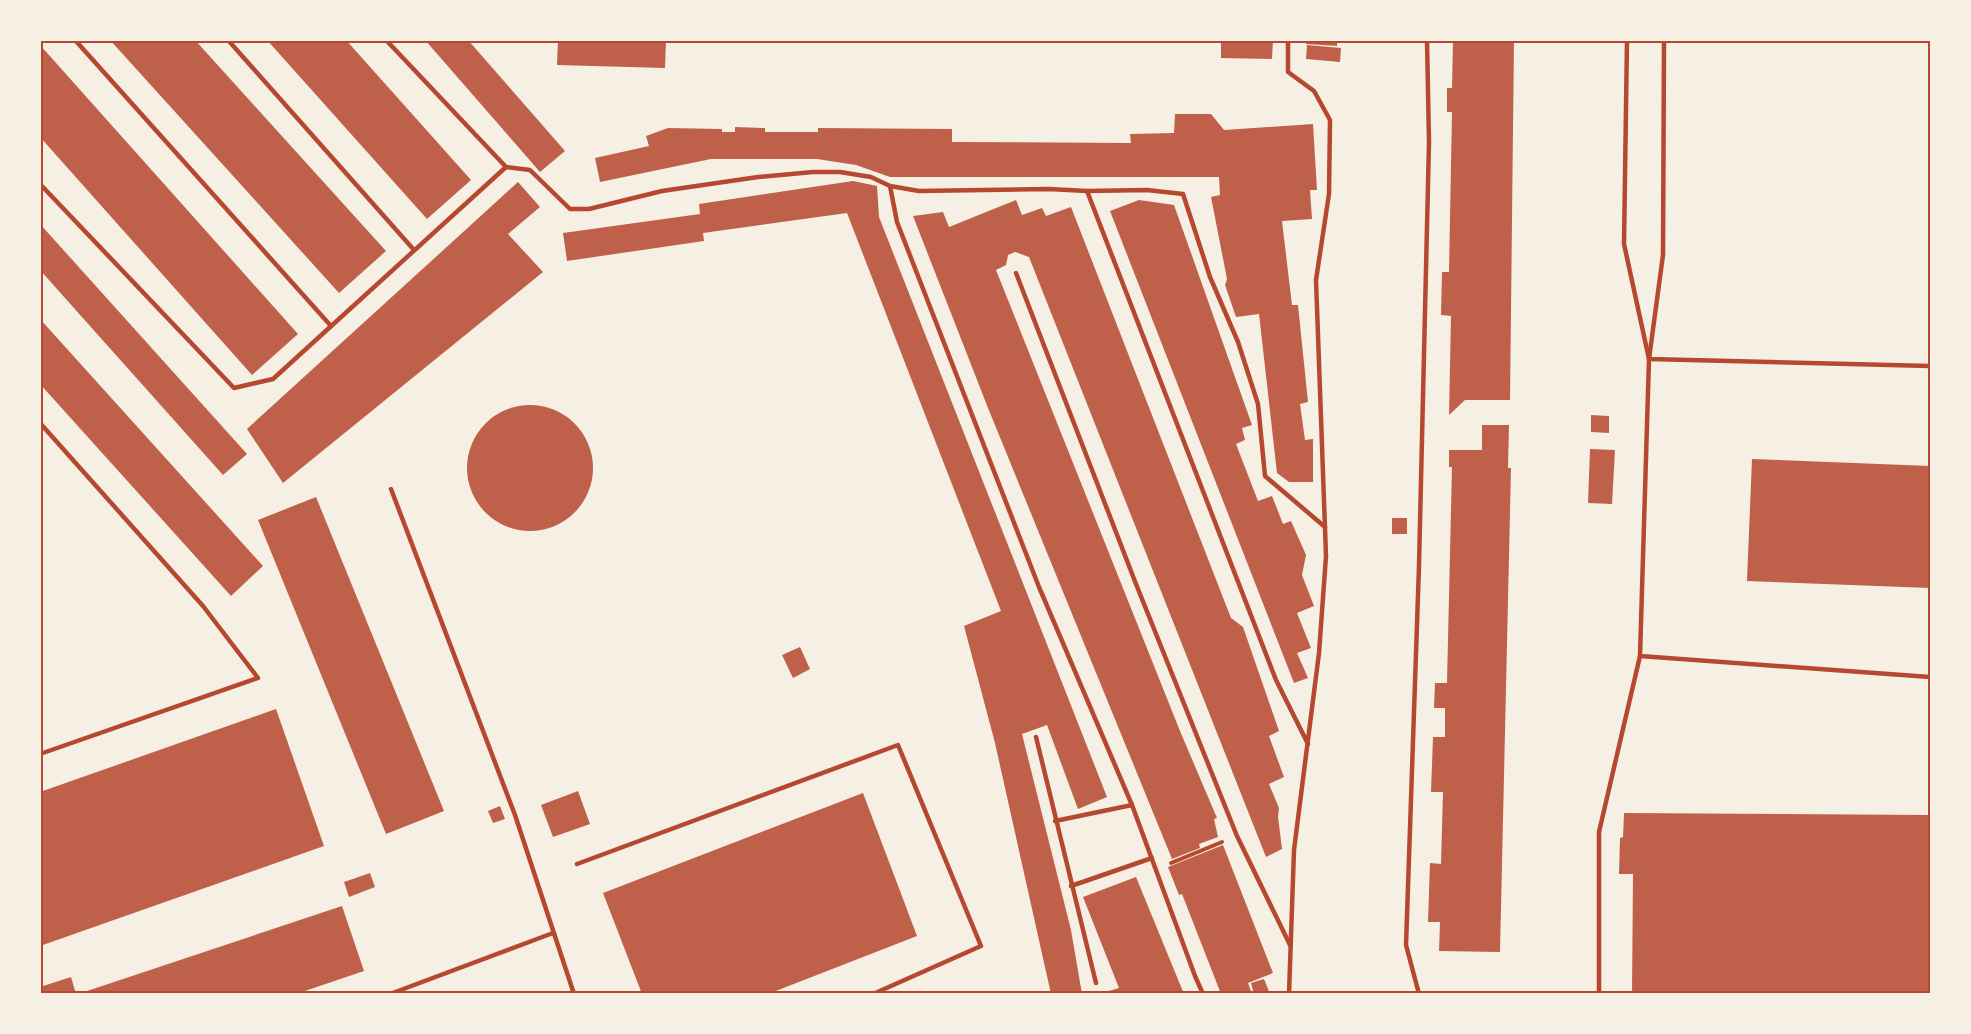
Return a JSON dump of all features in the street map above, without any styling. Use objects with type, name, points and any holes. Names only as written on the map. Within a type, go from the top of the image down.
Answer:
[{"type":"lane","points":[[75,40],[331,326]]},
{"type":"lane","points":[[228,40],[414,250]]},
{"type":"lane","points":[[386,40],[506,167],[530,170],[570,209],[589,209],[662,191],[813,172],[840,172],[871,177],[890,186],[919,191],[1147,190],[1183,194],[1210,277],[1238,342],[1258,404],[1265,476],[1325,527]]},
{"type":"lane","points":[[1288,40],[1288,72],[1314,91],[1330,120],[1329,194],[1316,280],[1326,556],[1320,653],[1294,850],[1289,993]]},
{"type":"lane","points":[[1419,993],[1406,945],[1419,566],[1429,142],[1427,40]]},
{"type":"lane","points":[[1627,40],[1624,244],[1649,359]]},
{"type":"lane","points":[[1599,993],[1599,832],[1640,656],[1649,359],[1663,255],[1664,40]]},
{"type":"lane","points":[[40,184],[234,388],[273,379],[506,167]]},
{"type":"lane","points":[[890,186],[897,222],[1039,587],[1132,805],[1203,993]]},
{"type":"lane","points":[[1087,191],[1276,680],[1308,744]]},
{"type":"lane","points":[[1016,273],[1237,836],[1291,948]]},
{"type":"lane","points":[[1649,359],[1930,366]]},
{"type":"lane","points":[[40,754],[258,678],[203,606],[41,425]]},
{"type":"lane","points":[[391,489],[515,815],[574,993]]},
{"type":"lane","points":[[1640,656],[1930,677]]},
{"type":"lane","points":[[1036,737],[1096,983]]},
{"type":"lane","points":[[577,864],[898,745],[981,946],[873,993]]},
{"type":"lane","points":[[1055,821],[1132,805]]},
{"type":"lane","points":[[1071,886],[1152,858]]},
{"type":"lane","points":[[390,993],[553,933]]},
{"type":"path","points":[[1155,869],[1237,836]]},
{"type":"building","points":[[110,40],[195,40],[386,251],[339,293]]},
{"type":"building","points":[[267,40],[346,40],[471,180],[427,219]]},
{"type":"building","points":[[425,40],[468,40],[565,151],[540,172]]},
{"type":"building","points":[[558,40],[666,40],[665,68],[557,65]]},
{"type":"building","points":[[1221,40],[1273,40],[1272,59],[1221,58]]},
{"type":"building","points":[[1306,40],[1337,40],[1337,46],[1306,44]]},
{"type":"building","points":[[1453,40],[1514,40],[1510,400],[1465,400],[1449,415],[1451,316],[1441,315],[1442,272],[1449,272],[1452,112],[1447,112],[1447,88],[1452,88]]},
{"type":"building","points":[[40,45],[298,334],[252,375],[40,137]]},
{"type":"building","points":[[1307,45],[1341,48],[1340,62],[1306,59]]},
{"type":"building","points":[[1175,114],[1211,114],[1224,130],[1313,124],[1317,190],[1310,190],[1312,219],[1282,221],[1292,305],[1298,305],[1308,402],[1300,404],[1305,440],[1313,439],[1313,482],[1289,482],[1277,473],[1259,314],[1236,317],[1225,285],[1227,279],[1211,197],[1220,195],[1219,177],[890,177],[856,165],[817,159],[711,159],[600,182],[595,158],[649,146],[646,136],[668,128],[722,129],[722,132],[735,132],[735,127],[765,128],[765,132],[818,132],[818,128],[952,129],[952,142],[1131,143],[1130,134],[1174,133]]},
{"type":"building","points":[[853,181],[877,186],[879,217],[1107,797],[1078,809],[1047,725],[1022,734],[1071,930],[1082,994],[1051,994],[995,743],[964,626],[1001,611],[847,213],[703,233],[704,241],[567,261],[563,233],[700,214],[699,204]]},
{"type":"building","points":[[518,182],[540,207],[508,234],[543,272],[283,483],[247,429]]},
{"type":"building","points":[[1016,200],[1022,215],[1042,208],[1046,216],[1071,207],[1231,618],[1243,627],[1279,731],[1269,736],[1284,777],[1269,784],[1279,808],[1282,849],[1266,857],[1029,257],[1015,252],[1008,255],[1006,265],[996,270],[1217,818],[1214,819],[1218,837],[1199,844],[1200,848],[1172,859],[988,408],[913,216],[943,212],[949,227]]},
{"type":"building","points":[[1139,200],[1174,205],[1252,425],[1242,428],[1245,440],[1236,444],[1258,501],[1272,496],[1283,524],[1291,521],[1306,555],[1302,575],[1314,606],[1297,613],[1311,648],[1297,653],[1308,678],[1294,683],[1110,211]]},
{"type":"building","points":[[40,224],[247,454],[223,475],[40,270]]},
{"type":"building","points":[[40,319],[263,566],[231,596],[40,384]]},
{"type":"building","points":[[530,405],[554,409],[575,423],[589,444],[593,468],[589,492],[575,513],[554,527],[530,531],[506,527],[485,513],[471,492],[467,468],[471,444],[485,423],[506,409]]},
{"type":"building","points":[[1591,415],[1609,416],[1609,433],[1591,432]]},
{"type":"building","points":[[1482,425],[1509,425],[1508,468],[1511,468],[1500,952],[1439,951],[1440,922],[1428,922],[1430,863],[1441,864],[1443,792],[1431,792],[1433,737],[1445,737],[1445,708],[1434,708],[1435,683],[1447,683],[1452,467],[1449,467],[1449,450],[1482,450]]},
{"type":"building","points":[[1590,449],[1615,450],[1612,504],[1588,503]]},
{"type":"building","points":[[1752,459],[1930,466],[1930,588],[1747,581]]},
{"type":"building","points":[[316,497],[444,811],[386,834],[258,520]]},
{"type":"building","points":[[1392,518],[1407,518],[1407,534],[1392,534]]},
{"type":"building","points":[[800,647],[810,669],[793,678],[782,655]]},
{"type":"building","points":[[276,709],[324,846],[40,946],[40,792]]},
{"type":"building","points":[[578,791],[590,824],[553,837],[541,805]]},
{"type":"building","points":[[863,793],[917,936],[768,994],[642,994],[603,893]]},
{"type":"building","points":[[500,806],[505,819],[493,823],[488,811]]},
{"type":"building","points":[[1624,813],[1930,815],[1930,994],[1632,994],[1633,874],[1619,874],[1620,838],[1623,837]]},
{"type":"building","points":[[1223,845],[1273,973],[1248,983],[1252,994],[1221,994],[1182,894],[1179,895],[1168,867]]},
{"type":"building","points":[[370,873],[375,887],[349,897],[344,882]]},
{"type":"building","points":[[1136,877],[1184,994],[1098,994],[1119,988],[1083,897]]},
{"type":"building","points":[[342,906],[364,971],[296,994],[78,994]]},
{"type":"building","points":[[71,977],[76,994],[40,994],[40,987]]},
{"type":"building","points":[[1264,979],[1270,994],[1254,994],[1251,983]]}]
